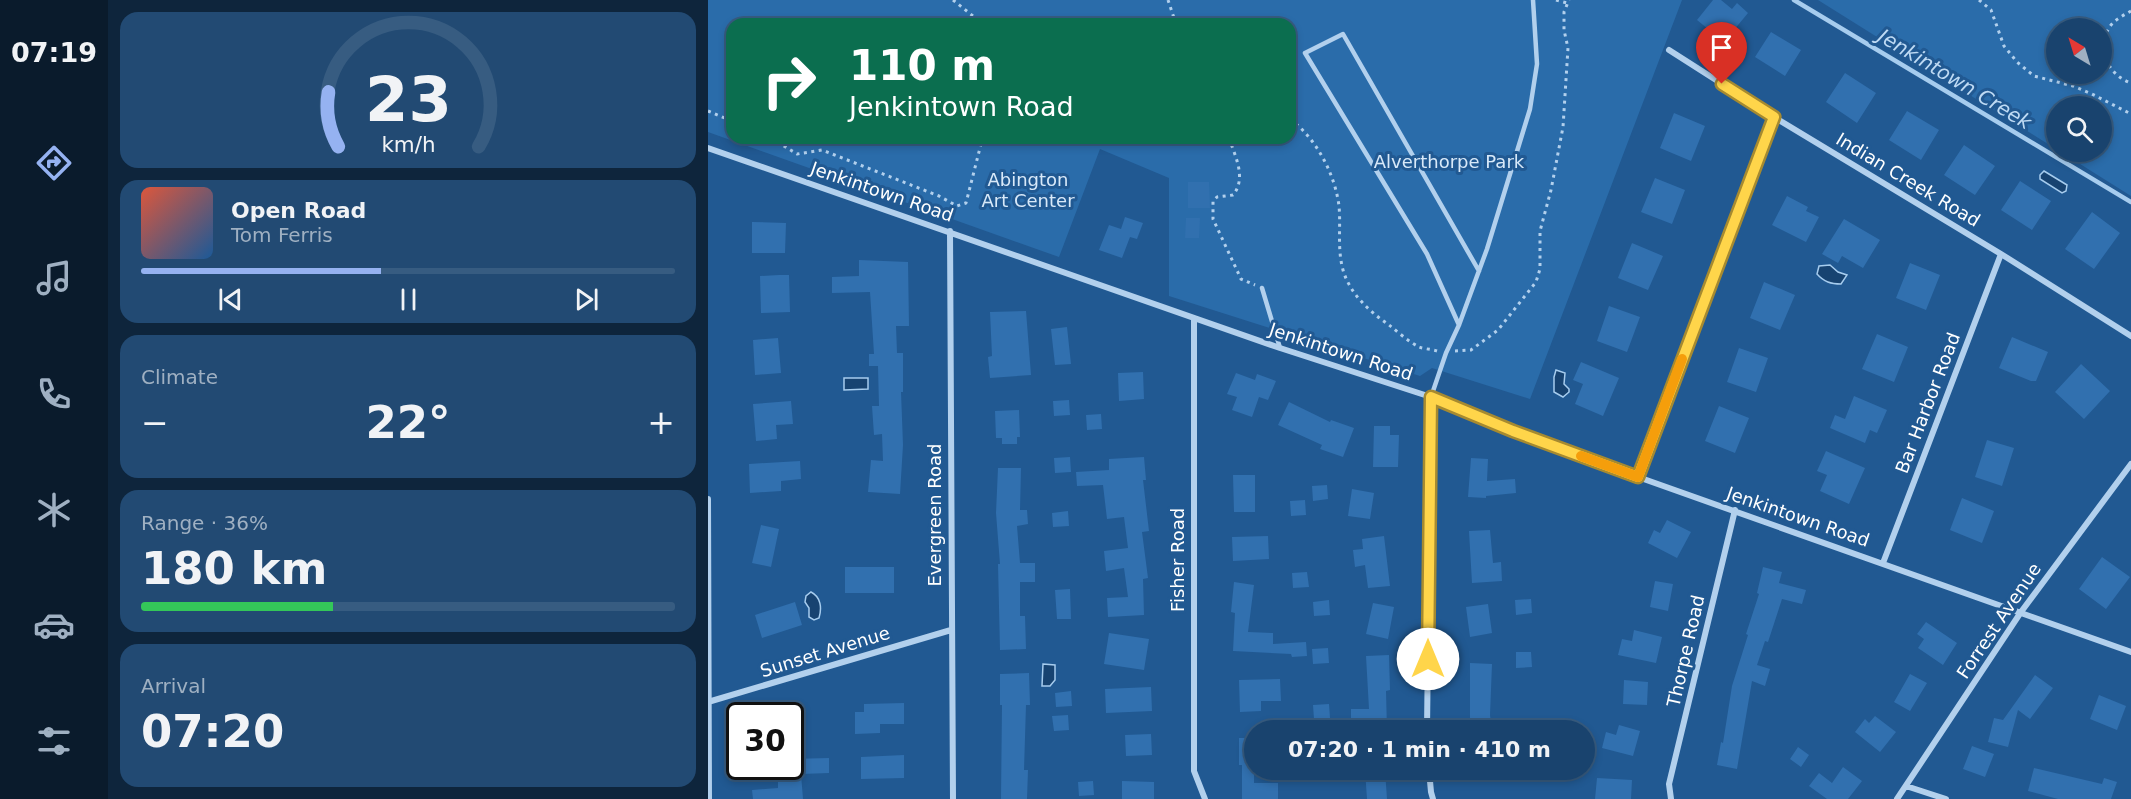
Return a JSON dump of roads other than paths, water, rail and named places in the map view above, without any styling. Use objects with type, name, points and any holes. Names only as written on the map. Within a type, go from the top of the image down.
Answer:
[{"type":"street","name":"Indian Creek Road","points":[[1669,50],[2131,336]]},
{"type":"street","points":[[1638,477],[1774,117]]},
{"type":"street","name":"Jenkintown Road","points":[[708,148],[1280,348],[1431,397],[1513,431],[1638,477],[2131,652]]},
{"type":"street","name":"Evergreen Road","points":[[950,231],[953,799]]},
{"type":"street","name":"Bar Harbor Road","points":[[1883,563],[2001,254]]},
{"type":"street","name":"Fisher Road","points":[[1194,318],[1194,771],[1205,799]]},
{"type":"street","points":[[1427,720],[1431,397]]},
{"type":"street","name":"Forrest Avenue","points":[[1897,799],[2021,612],[2131,464]]},
{"type":"street","points":[[708,499],[709,799]]},
{"type":"street","name":"Thorpe Road","points":[[1671,799],[1669,784],[1735,510]]},
{"type":"street","name":"Sunset Avenue","points":[[709,702],[951,630]]},
{"type":"street","points":[[1430,780],[1433,799]]},
{"type":"street","points":[[1906,786],[1946,799]]},
{"type":"lane","points":[[1431,397],[1446,352],[1459,325],[1479,271],[1504,198],[1530,109],[1537,64],[1533,0]]},
{"type":"lane","points":[[1459,325],[1426,254],[1305,53],[1343,34],[1479,271]]},
{"type":"lane","points":[[1262,288],[1280,348]]},
{"type":"waterway","name":"Jenkintown Creek","points":[[1794,0],[2131,202]]},
{"type":"park label","name":"Alverthorpe Park","points":[[1449,162]]},
{"type":"park label","name":"Abington Art Center","points":[[1028,190]]}]
